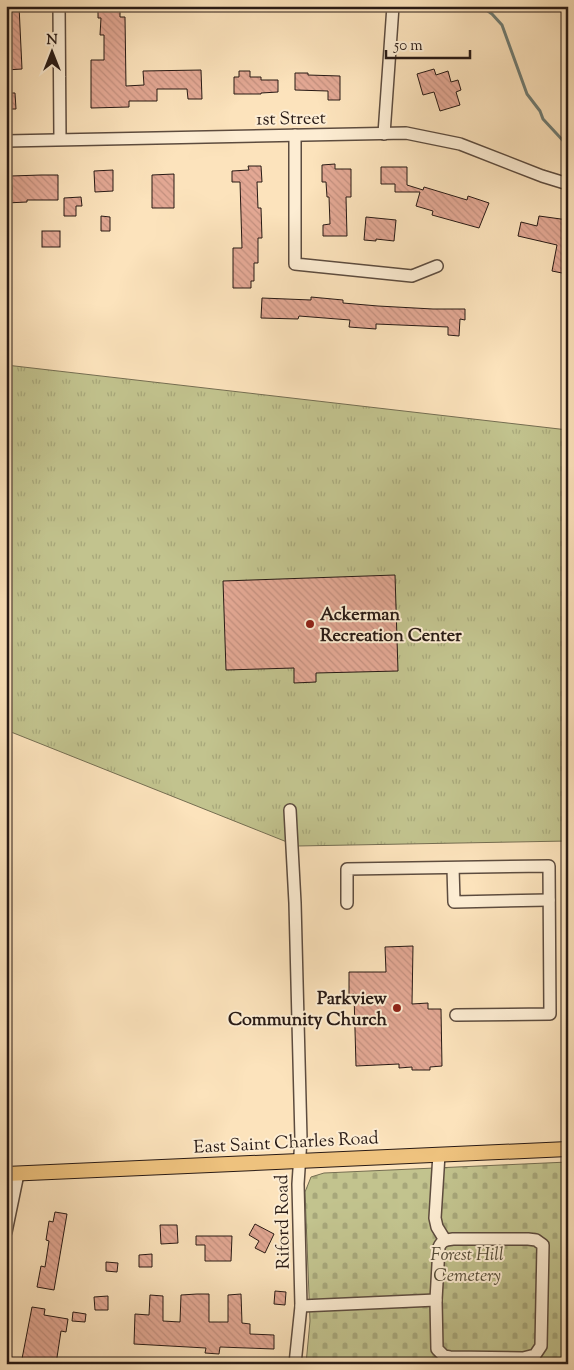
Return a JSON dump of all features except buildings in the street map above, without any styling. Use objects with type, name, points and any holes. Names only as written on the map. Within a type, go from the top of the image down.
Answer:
[{"type":"main road","name":"East Saint Charles Road","points":[[12,1174],[568,1149]]},
{"type":"street","points":[[59,6],[60,139]]},
{"type":"street","points":[[384,134],[393,6]]},
{"type":"street","name":"1st Street","points":[[6,141],[406,134],[460,144],[542,176],[568,184]]},
{"type":"street","points":[[295,135],[296,264],[412,276],[437,266]]},
{"type":"street","name":"Riford Road","points":[[290,810],[295,903],[301,1139],[298,1184],[301,1306],[295,1364]]},
{"type":"street","points":[[347,903],[347,869],[549,866],[550,1014],[456,1016]]},
{"type":"street","points":[[454,868],[454,902],[549,900]]},
{"type":"street","points":[[439,1154],[435,1218],[437,1227],[445,1240]]},
{"type":"street","points":[[6,1232],[12,1174]]},
{"type":"street","points":[[528,1239],[540,1242],[543,1251],[541,1346],[535,1355],[523,1358],[444,1356],[437,1348],[436,1343],[436,1300],[439,1247],[445,1240],[528,1239]]},
{"type":"street","points":[[301,1306],[436,1300]]},
{"type":"green space","points":[[6,365],[568,430],[568,841],[297,846],[6,730]]},
{"type":"green space","name":"Forest Hill Cemetery","points":[[568,1162],[568,1364],[306,1364],[310,1321],[305,1192],[311,1177],[324,1173]]},
{"type":"waterway","points":[[481,6],[502,25],[527,94],[540,111],[543,119],[568,146]]},
{"type":"place","name":"Ackerman Recreation Center","points":[[310,624]]},
{"type":"place","name":"Parkview Community Church","points":[[397,1008]]}]
